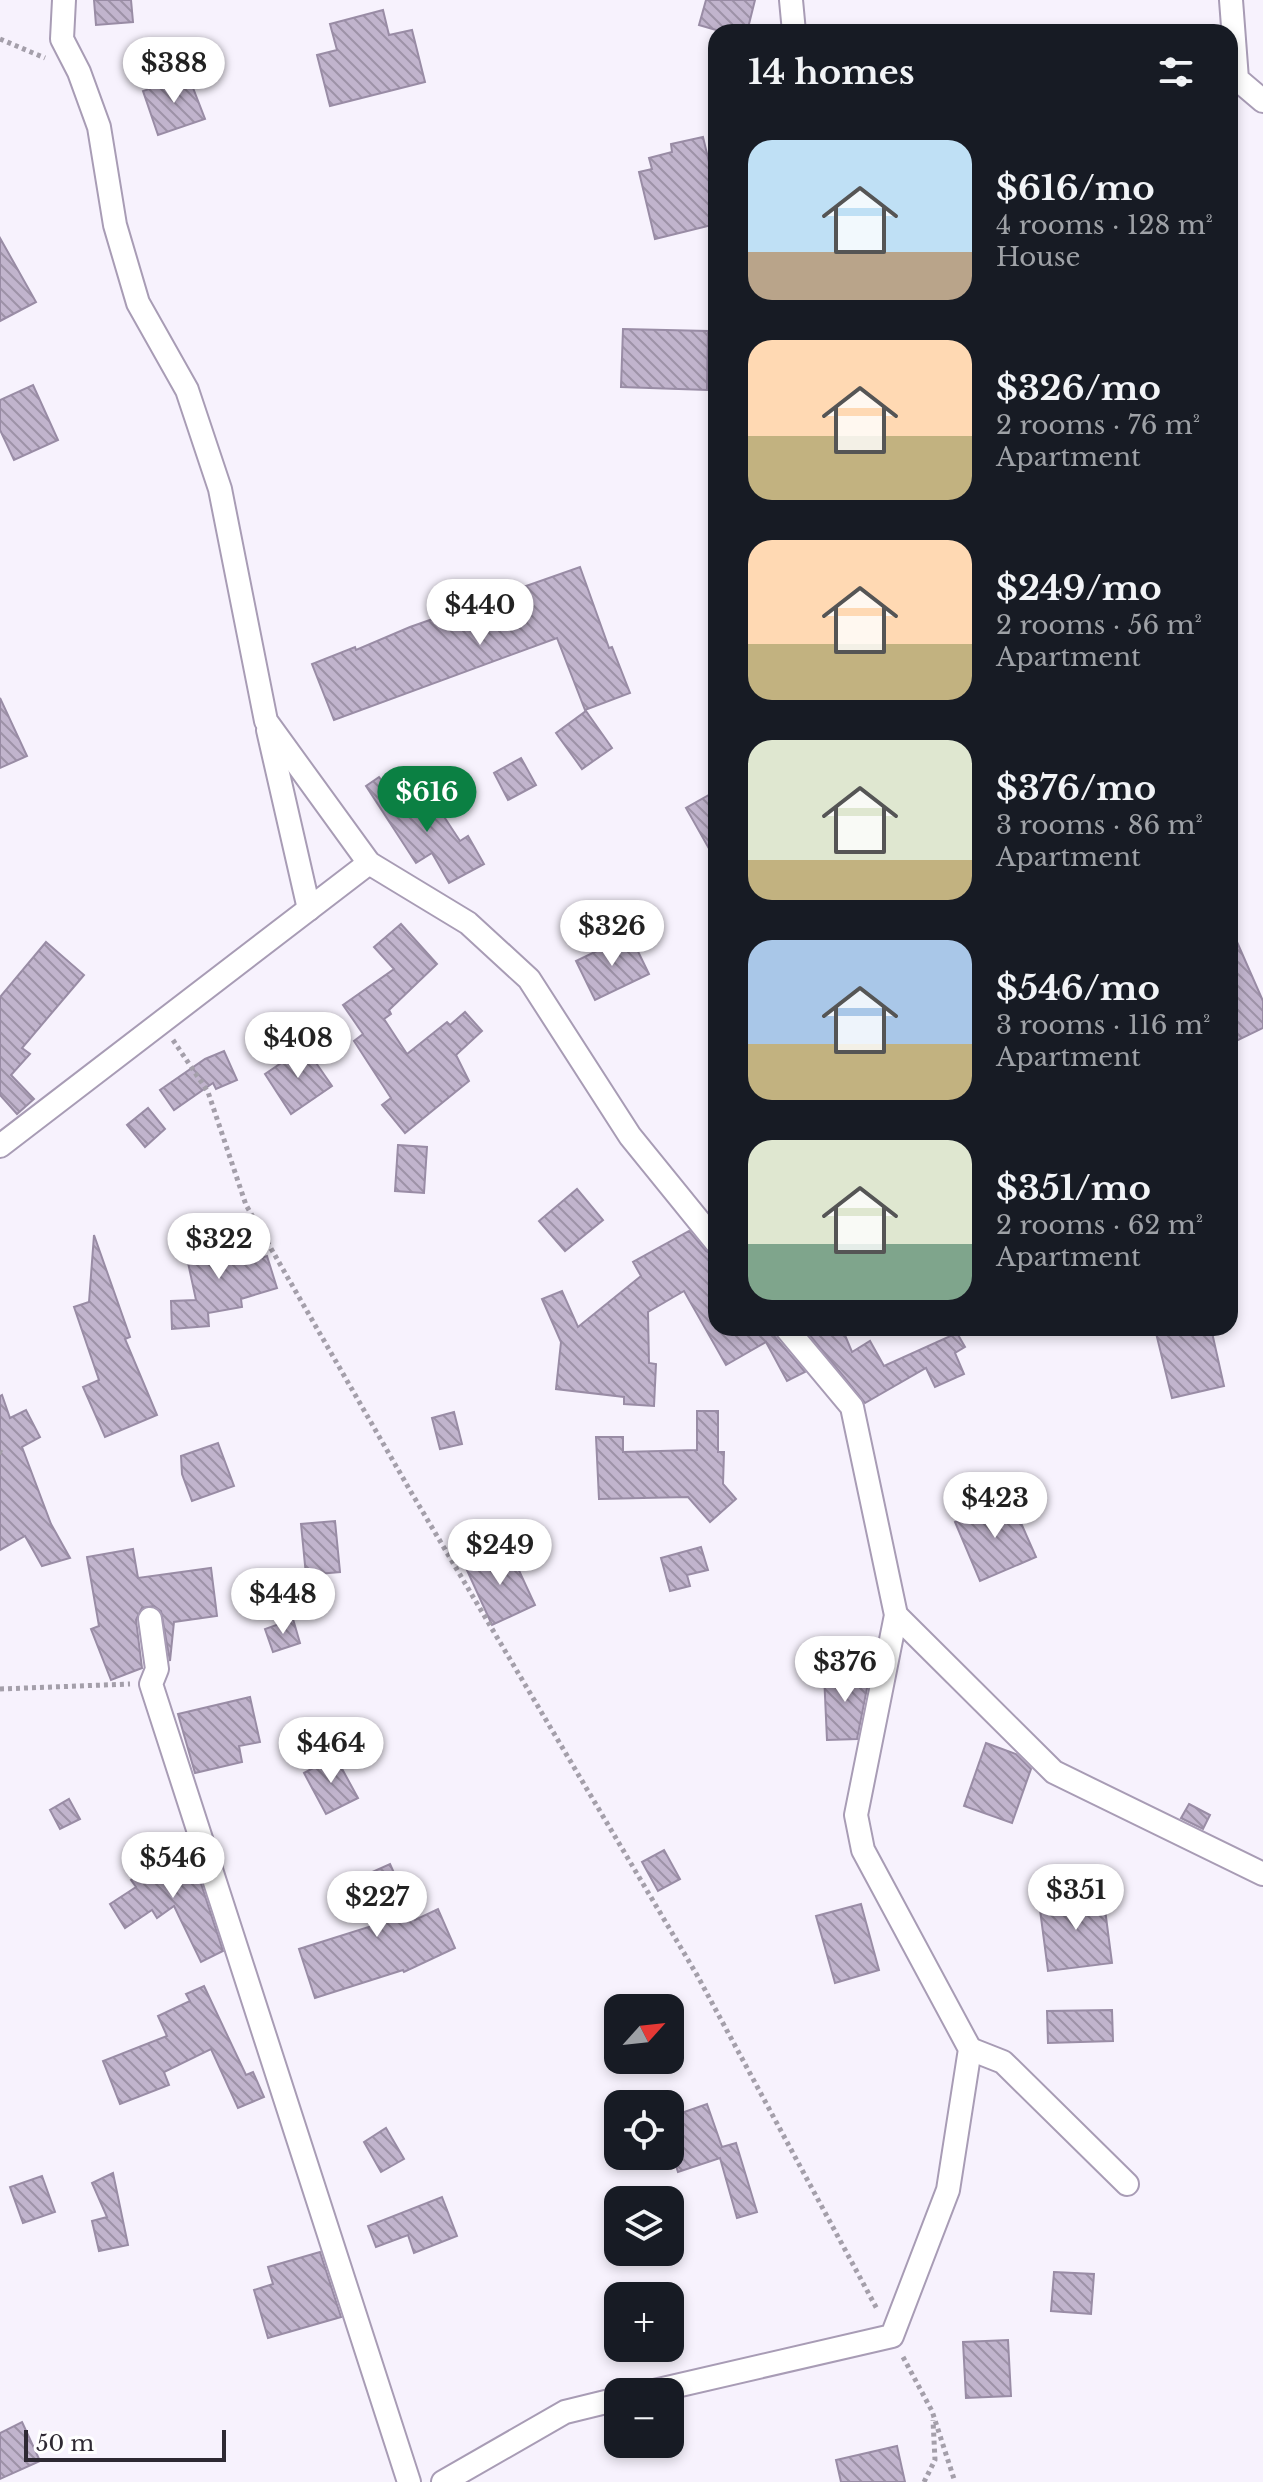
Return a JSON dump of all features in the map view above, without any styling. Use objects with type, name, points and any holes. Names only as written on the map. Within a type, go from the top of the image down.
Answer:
[{"type":"street","points":[[64,0],[62,39],[79,72],[99,127],[115,225],[138,303],[187,390],[220,489],[266,721],[309,909]]},
{"type":"street","points":[[791,0],[793,24]]},
{"type":"street","points":[[1231,0],[1233,24]]},
{"type":"street","points":[[1238,80],[1263,101]]},
{"type":"street","points":[[266,721],[369,863],[468,923],[529,979],[630,1136],[708,1232]]},
{"type":"street","points":[[0,1146],[369,863]]},
{"type":"street","points":[[684,2384],[892,2336],[948,2190],[970,2049],[863,1850],[856,1815],[896,1615],[852,1407],[793,1336]]},
{"type":"street","points":[[896,1615],[1054,1772],[1263,1874]]},
{"type":"street","points":[[150,1619],[157,1669],[151,1684],[409,2482]]},
{"type":"street","points":[[970,2049],[1003,2062],[1127,2184]]},
{"type":"street","points":[[443,2482],[565,2412],[604,2402]]},
{"type":"path","points":[[0,39],[79,72]]},
{"type":"path","points":[[161,1023],[208,1092],[246,1205],[697,1975],[932,2411],[955,2482]]},
{"type":"path","points":[[0,1689],[151,1684]]},
{"type":"path","points":[[924,2482],[935,2460],[932,2411]]},
{"type":"building","points":[[94,0],[131,0],[133,22],[96,25]]},
{"type":"building","points":[[706,0],[755,0],[749,24],[708,24],[708,28],[699,25]]},
{"type":"building","points":[[383,10],[389,35],[412,30],[425,82],[330,106],[317,55],[337,50],[330,24]]},
{"type":"building","points":[[188,75],[205,119],[158,135],[143,91]]},
{"type":"building","points":[[703,137],[708,158],[708,226],[655,239],[639,172],[652,169],[649,158],[672,152],[671,144]]},
{"type":"building","points":[[0,238],[36,302],[0,321]]},
{"type":"building","points":[[623,329],[708,331],[707,390],[621,387]]},
{"type":"building","points":[[33,385],[58,440],[14,460],[0,430],[0,400]]},
{"type":"building","points":[[580,567],[609,648],[612,647],[630,693],[585,710],[557,638],[334,720],[312,664]]},
{"type":"building","points":[[0,698],[27,756],[0,768]]},
{"type":"building","points":[[586,711],[612,748],[582,769],[556,733]]},
{"type":"building","points":[[521,758],[536,785],[508,800],[494,773]]},
{"type":"building","points":[[379,777],[407,813],[431,797],[460,841],[468,836],[484,864],[449,883],[432,853],[416,863],[366,786]]},
{"type":"building","points":[[708,796],[708,847],[686,808]]},
{"type":"building","points":[[401,924],[437,964],[389,1010],[391,1014],[384,1019],[407,1054],[447,1022],[450,1025],[465,1012],[482,1031],[456,1055],[469,1081],[405,1133],[382,1105],[391,1098],[354,1041],[363,1034],[343,1005],[394,969],[374,947]]},
{"type":"building","points":[[630,935],[649,974],[595,1000],[576,961]]},
{"type":"building","points":[[46,942],[84,975],[22,1048],[30,1054],[11,1075],[34,1099],[17,1114],[0,1095],[0,997]]},
{"type":"building","points":[[1238,944],[1263,1001],[1263,1028],[1238,1040]]},
{"type":"building","points":[[305,1047],[332,1086],[291,1114],[265,1074]]},
{"type":"building","points":[[224,1051],[237,1080],[216,1089],[213,1083],[174,1110],[160,1090],[205,1059]]},
{"type":"building","points":[[148,1108],[165,1129],[145,1147],[127,1125]]},
{"type":"building","points":[[398,1145],[427,1147],[424,1193],[395,1191]]},
{"type":"building","points":[[577,1189],[603,1220],[565,1251],[539,1221]]},
{"type":"building","points":[[689,1231],[708,1252],[708,1333],[684,1291],[648,1312],[649,1363],[656,1364],[654,1406],[624,1404],[624,1397],[556,1389],[561,1342],[542,1299],[562,1291],[578,1327],[641,1276],[633,1262]]},
{"type":"building","points":[[94,1235],[130,1337],[125,1339],[157,1415],[105,1437],[83,1387],[99,1380],[74,1307],[89,1302]]},
{"type":"building","points":[[222,1235],[223,1241],[238,1238],[244,1264],[267,1256],[277,1288],[241,1299],[242,1307],[208,1313],[209,1326],[172,1329],[171,1301],[196,1300],[184,1244]]},
{"type":"building","points":[[710,1336],[775,1336],[805,1372],[787,1381],[766,1342],[726,1365]]},
{"type":"building","points":[[811,1336],[845,1336],[852,1352],[870,1341],[884,1366],[950,1336],[959,1336],[965,1347],[955,1353],[964,1374],[935,1387],[926,1368],[865,1403]]},
{"type":"building","points":[[1157,1336],[1213,1336],[1224,1386],[1172,1398]]},
{"type":"building","points":[[2,1395],[10,1418],[26,1410],[40,1437],[22,1447],[51,1524],[70,1558],[42,1566],[25,1536],[0,1550]]},
{"type":"building","points":[[697,1411],[718,1411],[718,1452],[724,1452],[723,1484],[736,1499],[710,1522],[688,1497],[599,1499],[596,1437],[623,1437],[623,1452],[697,1450]]},
{"type":"building","points":[[454,1412],[462,1444],[440,1449],[432,1418]]},
{"type":"building","points":[[218,1443],[234,1486],[192,1501],[182,1474],[181,1456]]},
{"type":"building","points":[[1010,1498],[1036,1557],[980,1581],[955,1522]]},
{"type":"building","points":[[335,1521],[340,1572],[306,1575],[301,1524]]},
{"type":"building","points":[[701,1547],[708,1570],[687,1575],[690,1586],[670,1591],[661,1558]]},
{"type":"building","points":[[133,1549],[138,1578],[211,1568],[217,1616],[174,1622],[170,1661],[161,1611],[154,1606],[142,1608],[136,1620],[142,1668],[111,1680],[91,1629],[99,1626],[87,1557]]},
{"type":"building","points":[[509,1549],[535,1605],[492,1625],[466,1568]]},
{"type":"building","points":[[293,1619],[300,1643],[273,1652],[265,1629]]},
{"type":"building","points":[[870,1673],[857,1739],[827,1740],[824,1674]]},
{"type":"building","points":[[250,1697],[260,1742],[239,1746],[242,1762],[195,1773],[178,1714]]},
{"type":"building","points":[[986,1743],[1016,1754],[1031,1769],[1012,1823],[964,1806]]},
{"type":"building","points":[[335,1756],[358,1798],[326,1814],[304,1773]]},
{"type":"building","points":[[69,1799],[80,1819],[60,1829],[50,1810]]},
{"type":"building","points":[[1189,1804],[1210,1815],[1203,1829],[1181,1818]]},
{"type":"building","points":[[184,1843],[191,1853],[223,1951],[201,1962],[174,1906],[157,1918],[152,1910],[125,1928],[110,1904],[136,1887],[131,1880]]},
{"type":"building","points":[[664,1850],[680,1879],[658,1891],[642,1862]]},
{"type":"building","points":[[390,1864],[415,1920],[438,1909],[455,1948],[404,1972],[315,1998],[299,1949],[372,1926],[352,1881]]},
{"type":"building","points":[[1103,1894],[1112,1963],[1048,1971],[1039,1902]]},
{"type":"building","points":[[861,1904],[879,1970],[835,1983],[816,1916]]},
{"type":"building","points":[[204,1986],[246,2075],[253,2072],[264,2097],[238,2108],[211,2049],[164,2072],[169,2085],[120,2104],[103,2061],[167,2036],[158,2016],[190,2001],[186,1994]]},
{"type":"building","points":[[1112,2010],[1113,2041],[1048,2043],[1047,2011]]},
{"type":"building","points":[[707,2104],[722,2147],[736,2143],[757,2212],[737,2218],[720,2158],[684,2170],[684,2112]]},
{"type":"building","points":[[386,2128],[404,2159],[381,2172],[364,2142]]},
{"type":"building","points":[[113,2173],[128,2245],[99,2251],[92,2221],[107,2217],[92,2183]]},
{"type":"building","points":[[42,2176],[55,2212],[23,2223],[10,2187]]},
{"type":"building","points":[[442,2197],[457,2236],[414,2253],[408,2235],[376,2247],[368,2226]]},
{"type":"building","points":[[320,2252],[341,2317],[268,2338],[254,2290],[273,2284],[268,2267]]},
{"type":"building","points":[[1054,2272],[1094,2274],[1091,2314],[1051,2311]]},
{"type":"building","points":[[1008,2340],[1011,2396],[966,2398],[963,2342]]},
{"type":"building","points":[[22,2422],[40,2461],[0,2479],[0,2433]]},
{"type":"building","points":[[897,2446],[905,2482],[841,2482],[836,2460]]}]
